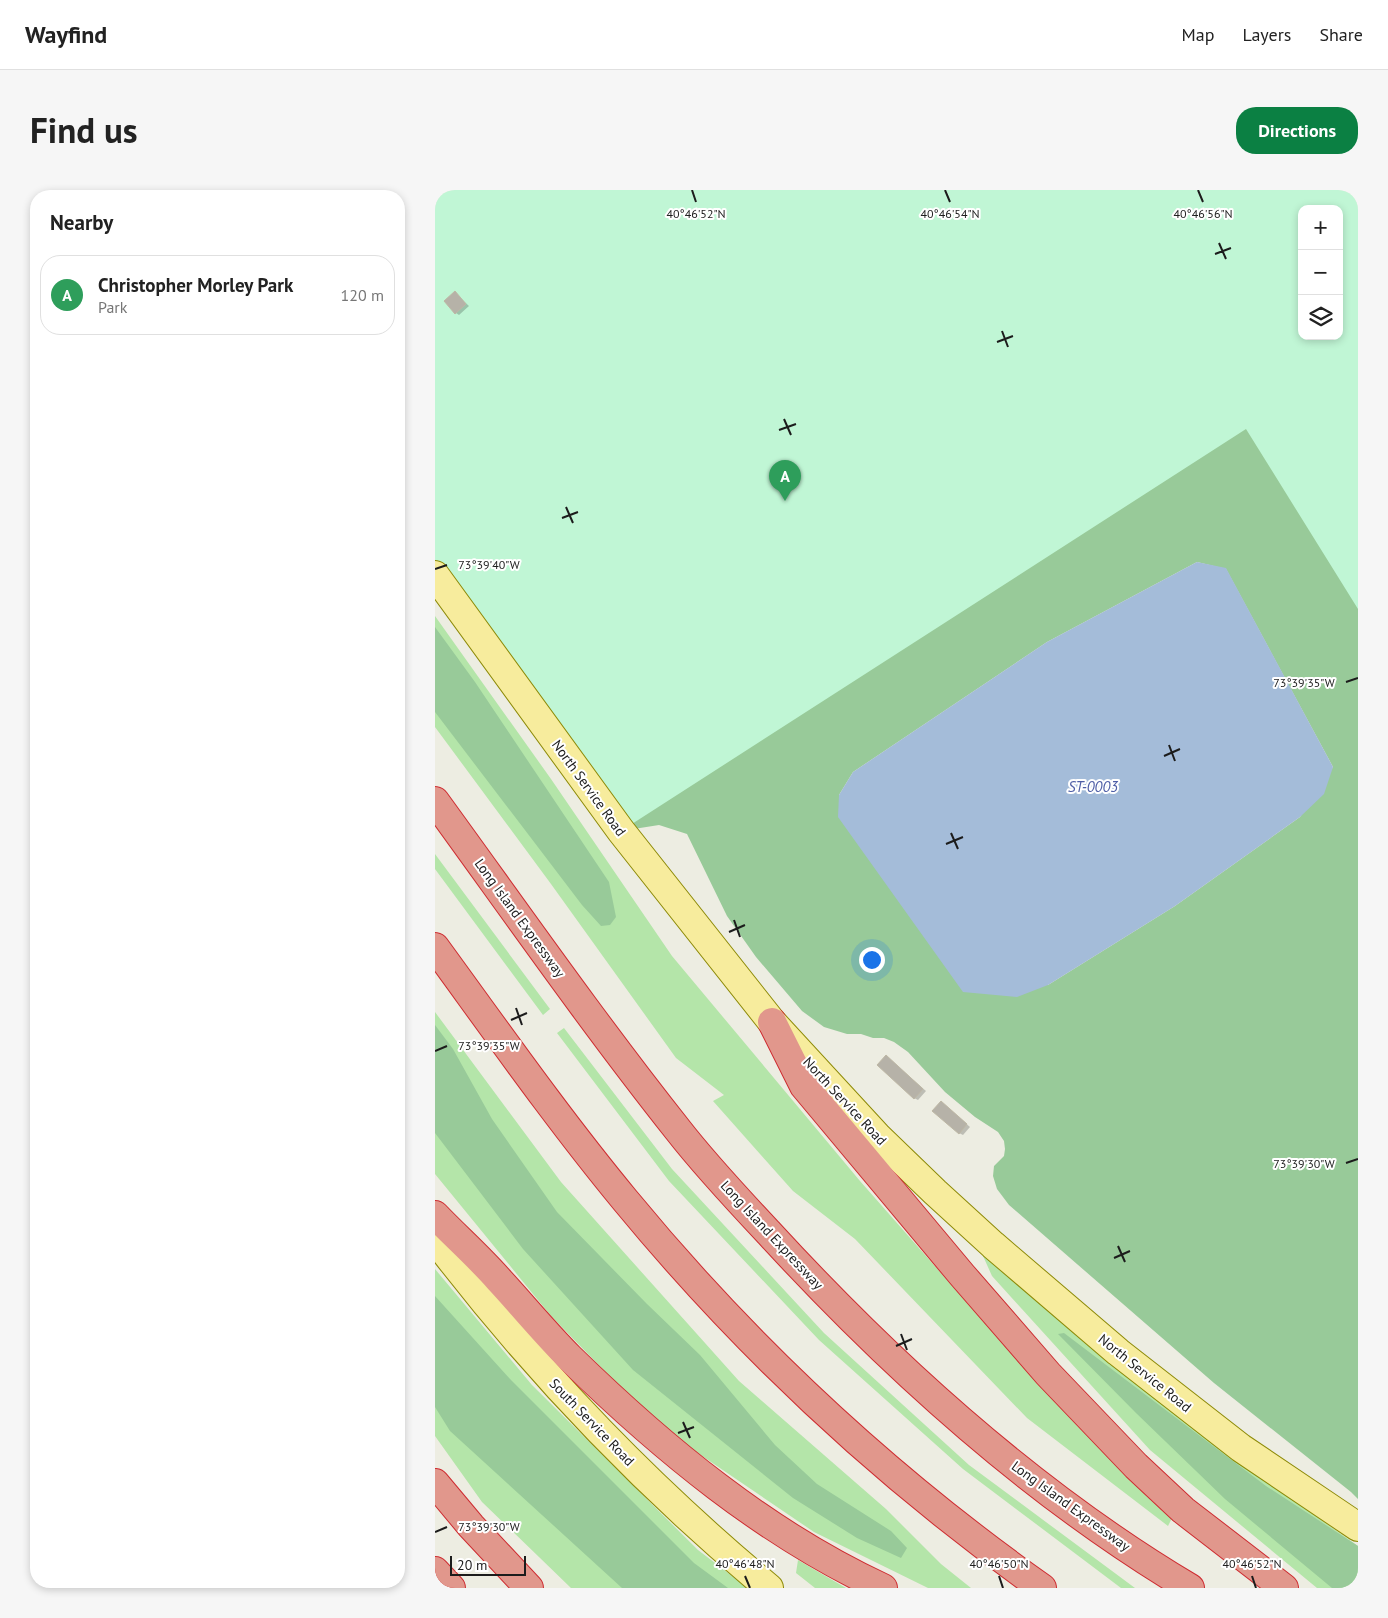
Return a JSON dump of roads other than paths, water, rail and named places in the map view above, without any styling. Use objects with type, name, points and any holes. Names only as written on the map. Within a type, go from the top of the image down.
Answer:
[{"type":"highway","name":"Long Island Expressway","points":[[435,801],[621,1057],[679,1132],[803,1270],[869,1336],[924,1387],[1009,1460],[1083,1517],[1157,1569],[1190,1588]]},
{"type":"highway","points":[[435,947],[568,1128],[625,1200],[686,1271],[814,1401],[884,1464],[955,1523],[1042,1588]]},
{"type":"highway","points":[[772,1022],[805,1086],[962,1275],[1048,1374],[1136,1466],[1183,1510],[1284,1588]]},
{"type":"highway","points":[[435,1215],[498,1279],[535,1322],[569,1357],[603,1390],[672,1450],[741,1504],[783,1532],[827,1559],[883,1588]]},
{"type":"highway","points":[[435,1484],[529,1588]]},
{"type":"highway","points":[[435,1571],[451,1588]]},
{"type":"main road","name":"North Service Road","points":[[435,574],[621,832],[772,1022],[877,1136],[935,1192],[1118,1352],[1218,1430],[1358,1528]]},
{"type":"main road","name":"South Service Road","points":[[435,1239],[484,1302],[577,1408],[674,1505],[769,1588]]},
{"type":"water","name":"ST-0003","points":[[1197,562],[1226,568],[1333,767],[1324,794],[1300,817],[1175,906],[1048,985],[1017,997],[963,992],[838,817],[839,795],[853,772],[1047,642]]},
{"type":"place","name":"Christopher Morley Park","points":[[785,501]]}]
